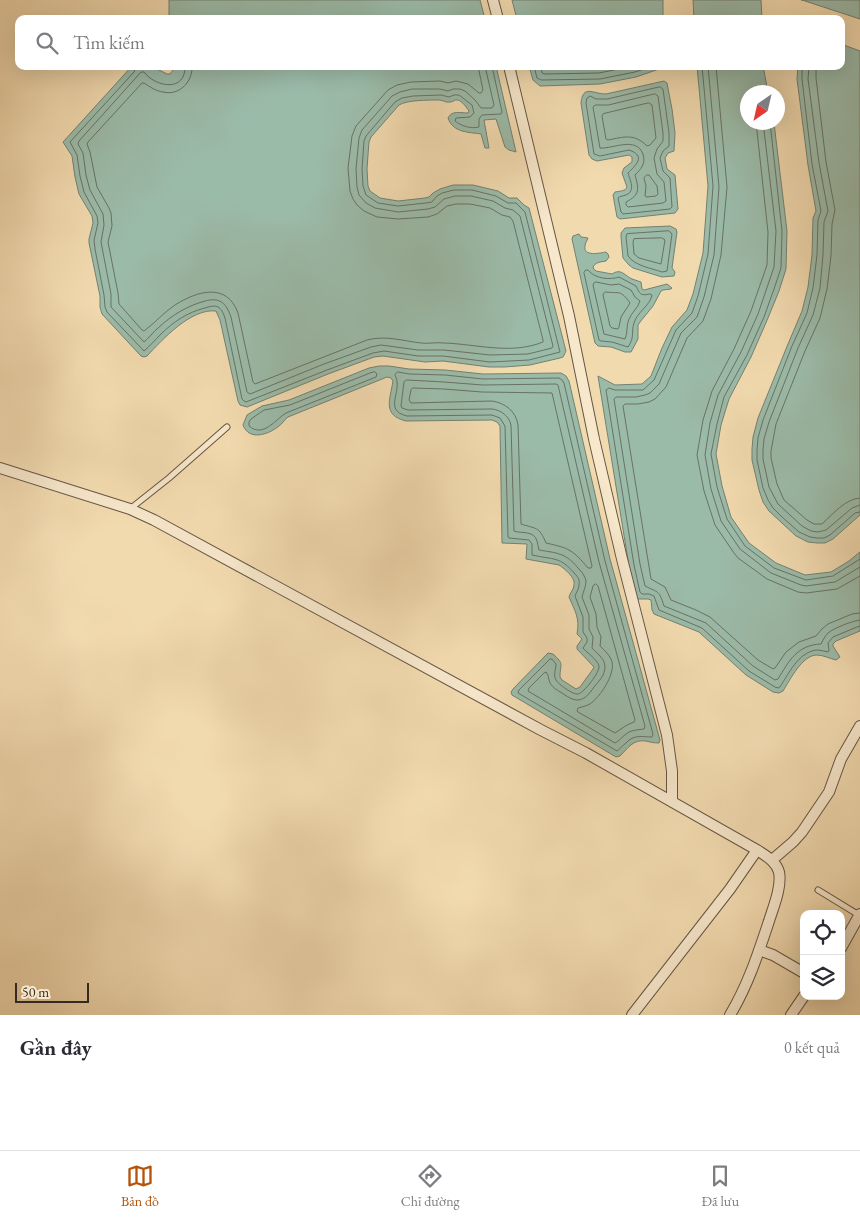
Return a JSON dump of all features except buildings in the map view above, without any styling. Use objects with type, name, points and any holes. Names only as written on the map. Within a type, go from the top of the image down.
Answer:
[{"type":"street","points":[[493,0],[497,15]]},
{"type":"street","points":[[510,70],[569,316],[594,439],[622,559],[667,735],[672,771],[672,802]]},
{"type":"street","points":[[0,468],[130,509],[154,520],[586,753],[758,850],[772,860],[779,872],[779,884],[773,908],[745,988],[730,1015]]},
{"type":"street","points":[[772,860],[802,832],[829,792],[843,754],[860,726]]},
{"type":"street","points":[[632,1015],[758,850]]},
{"type":"street","points":[[845,941],[860,915]]},
{"type":"street","points":[[759,950],[800,971]]},
{"type":"street","points":[[791,1015],[801,1000]]},
{"type":"lane","points":[[130,509],[169,478],[227,427]]},
{"type":"lane","points":[[818,890],[860,915]]},
{"type":"water","points":[[169,0],[480,0],[484,15],[169,15]]},
{"type":"water","points":[[512,0],[663,0],[663,15],[516,15]]},
{"type":"water","points":[[693,0],[761,0],[762,15],[694,15]]},
{"type":"water","points":[[802,0],[860,0],[860,19]]},
{"type":"water","points":[[845,45],[860,51],[860,515],[833,539],[825,543],[808,542],[796,536],[769,511],[763,502],[759,490],[752,460],[753,437],[758,418],[802,311],[808,287],[812,255],[813,218],[816,211],[797,79],[798,70],[845,70]]},
{"type":"water","points":[[128,70],[159,70],[170,74],[173,70],[497,70],[516,152],[505,147],[496,119],[484,120],[489,148],[485,148],[481,134],[462,131],[454,127],[448,118],[450,115],[457,112],[468,113],[469,111],[460,101],[429,100],[407,102],[399,105],[371,137],[367,169],[368,186],[370,191],[380,198],[398,201],[429,197],[440,189],[453,185],[473,185],[498,191],[509,198],[517,198],[529,208],[566,351],[563,357],[530,365],[505,367],[489,367],[443,361],[425,362],[383,356],[374,357],[247,407],[240,405],[220,320],[216,311],[206,311],[187,320],[144,357],[102,314],[89,243],[93,223],[92,216],[79,194],[72,156],[63,142]]},
{"type":"water","points":[[530,70],[656,70],[636,77],[600,84],[540,86],[533,80]]},
{"type":"water","points":[[697,70],[764,70],[767,85],[740,85],[740,130],[775,130],[787,231],[786,269],[779,291],[751,357],[729,399],[721,425],[716,454],[722,486],[731,517],[749,543],[776,563],[805,575],[831,572],[860,552],[860,631],[833,644],[840,657],[836,660],[817,655],[806,659],[801,663],[783,691],[779,693],[773,692],[746,675],[699,632],[654,614],[651,600],[637,599],[629,566],[598,376],[615,385],[642,384],[651,376],[672,327],[687,310],[703,253],[708,186]]},
{"type":"water","points":[[664,81],[667,83],[675,133],[674,151],[668,153],[665,158],[667,169],[675,175],[678,209],[675,213],[620,219],[617,217],[613,195],[615,192],[622,191],[627,187],[622,173],[624,168],[632,162],[632,157],[629,155],[597,161],[592,159],[589,155],[581,103],[582,97],[589,91],[606,94]]},
{"type":"water","points":[[670,226],[676,229],[677,232],[672,268],[675,272],[674,276],[662,277],[633,268],[623,258],[621,233],[625,228]]},
{"type":"water","points":[[579,234],[581,237],[588,238],[585,245],[587,252],[606,252],[608,254],[609,257],[606,261],[594,266],[593,268],[596,271],[612,274],[615,272],[622,273],[641,282],[642,289],[644,290],[667,284],[672,288],[661,291],[653,306],[638,325],[638,339],[631,352],[598,346],[595,343],[572,239],[573,236]]},
{"type":"water","points":[[379,366],[483,374],[561,373],[566,376],[569,381],[610,559],[660,740],[659,743],[638,741],[620,756],[616,757],[512,695],[513,689],[548,653],[553,654],[559,660],[561,666],[560,677],[562,680],[576,689],[580,687],[594,667],[577,649],[582,639],[577,634],[577,619],[569,597],[574,586],[572,577],[559,565],[526,559],[527,544],[502,543],[500,426],[497,422],[492,420],[406,421],[398,418],[393,415],[389,406],[393,381],[387,377],[288,417],[275,429],[264,434],[254,435],[246,430],[243,425],[247,415],[262,406],[289,400],[369,368]]}]
